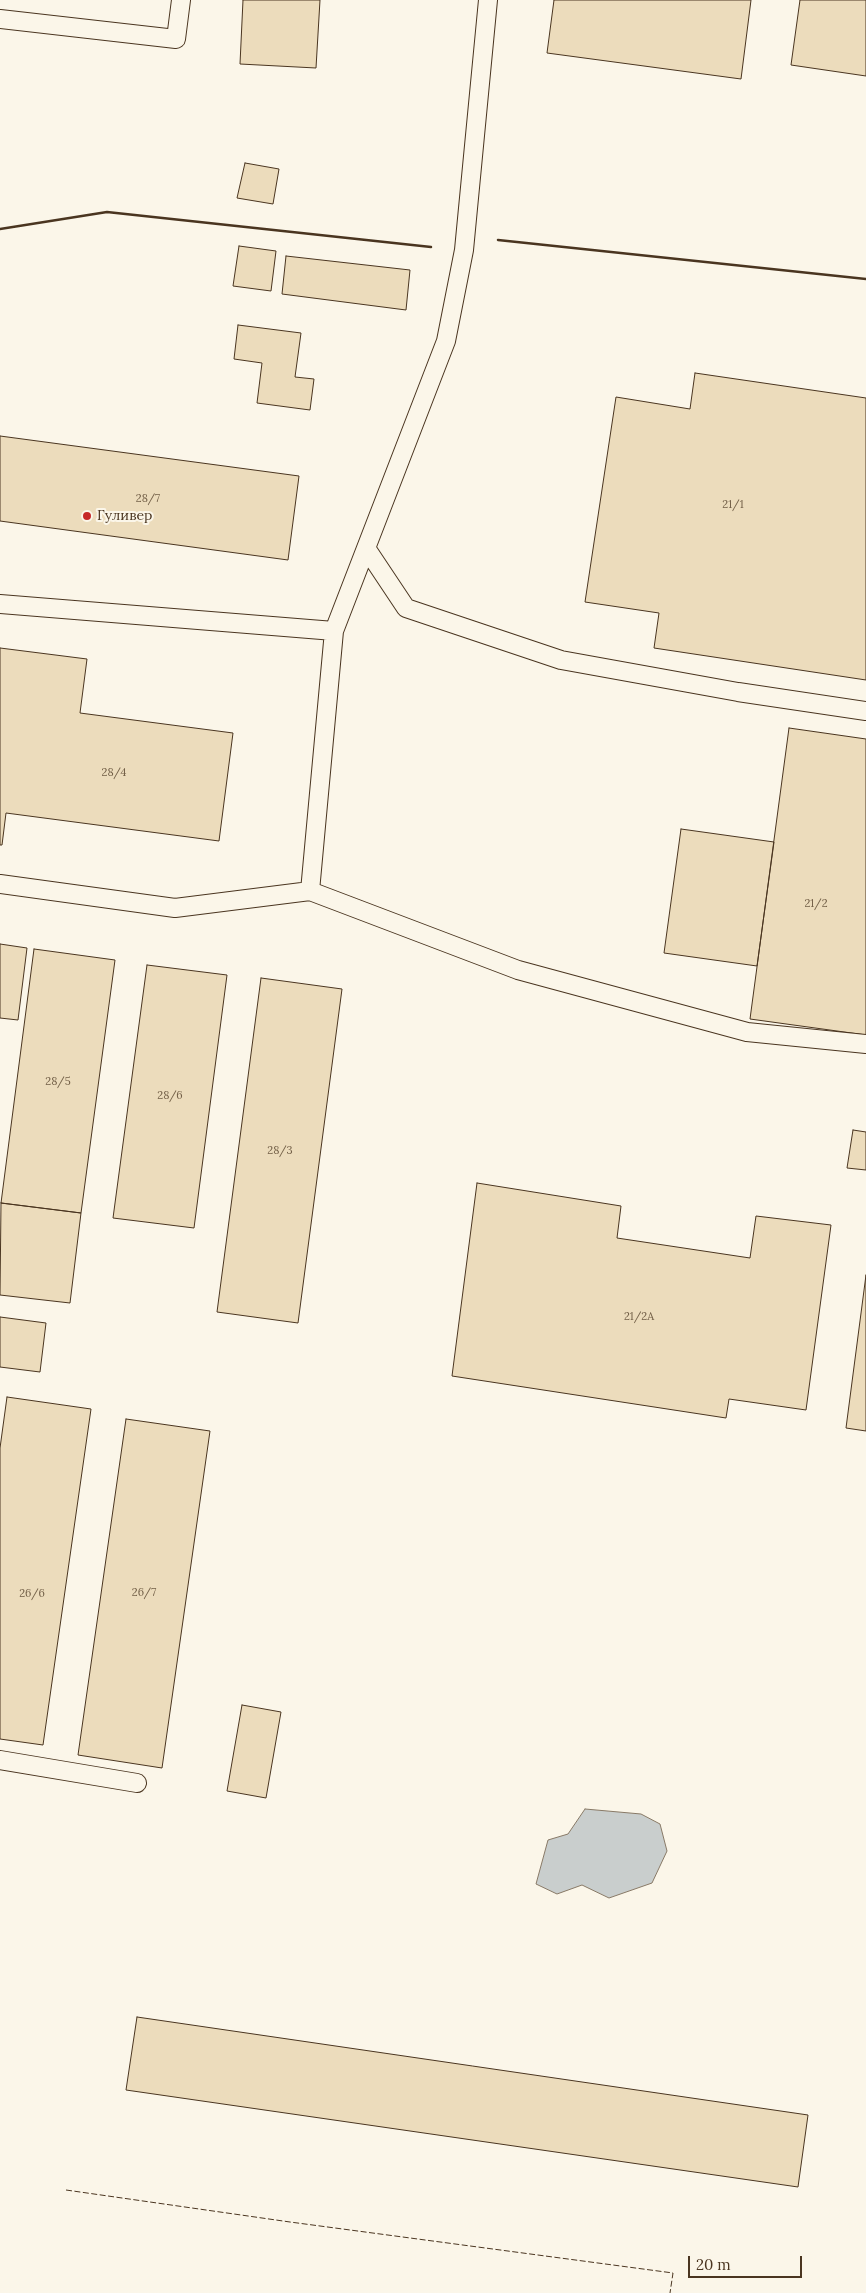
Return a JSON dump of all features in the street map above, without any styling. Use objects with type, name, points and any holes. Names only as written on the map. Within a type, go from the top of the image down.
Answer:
[{"type":"lane","points":[[0,19],[176,39],[181,0]]},
{"type":"lane","points":[[310,891],[334,631],[446,341],[464,250],[488,0]]},
{"type":"lane","points":[[366,548],[406,608],[561,660],[738,692],[866,711]]},
{"type":"lane","points":[[0,604],[334,631]]},
{"type":"lane","points":[[0,884],[175,908],[310,891],[518,970],[747,1032],[866,1044]]},
{"type":"lane","points":[[0,1760],[137,1783]]},
{"type":"shaded area","points":[[585,1809],[641,1814],[660,1824],[667,1851],[652,1883],[609,1898],[582,1885],[557,1894],[536,1884],[548,1840],[568,1834]]},
{"type":"building","points":[[243,0],[320,0],[316,68],[240,64]]},
{"type":"building","points":[[554,0],[751,0],[741,79],[547,53]]},
{"type":"building","points":[[800,0],[866,0],[866,76],[791,65]]},
{"type":"building","points":[[245,163],[279,169],[273,204],[237,198]]},
{"type":"building","points":[[239,246],[276,251],[271,291],[233,286]]},
{"type":"building","points":[[286,256],[410,270],[406,310],[282,294]]},
{"type":"building","points":[[238,325],[301,333],[295,377],[314,379],[310,410],[257,403],[262,363],[234,359]]},
{"type":"building","points":[[695,373],[866,398],[866,680],[654,648],[659,613],[585,602],[616,397],[690,409]]},
{"type":"building","points":[[0,436],[299,476],[288,560],[0,521]]},
{"type":"building","points":[[0,648],[87,659],[80,713],[233,733],[219,841],[6,813],[2,845],[0,845]]},
{"type":"building","points":[[789,728],[866,739],[866,1035],[750,1019]]},
{"type":"building","points":[[681,829],[774,842],[757,966],[664,953]]},
{"type":"building","points":[[0,944],[27,948],[18,1020],[0,1018]]},
{"type":"building","points":[[34,949],[115,960],[81,1213],[1,1203]]},
{"type":"building","points":[[147,965],[227,975],[194,1228],[113,1218]]},
{"type":"building","points":[[261,978],[342,989],[298,1323],[217,1312]]},
{"type":"building","points":[[853,1130],[866,1132],[866,1170],[847,1168]]},
{"type":"building","points":[[477,1183],[621,1206],[617,1238],[750,1258],[756,1216],[831,1225],[806,1410],[729,1399],[726,1418],[452,1376]]},
{"type":"building","points":[[1,1203],[81,1213],[70,1303],[0,1295]]},
{"type":"building","points":[[866,1275],[866,1431],[846,1428]]},
{"type":"building","points":[[0,1317],[46,1323],[40,1372],[0,1367]]},
{"type":"building","points":[[7,1397],[91,1409],[43,1745],[0,1739],[0,1448]]},
{"type":"building","points":[[126,1419],[210,1431],[162,1768],[78,1755]]},
{"type":"building","points":[[242,1705],[281,1712],[266,1798],[227,1791]]},
{"type":"building","points":[[137,2017],[808,2115],[798,2187],[126,2090]]},
{"type":"fence","points":[[66,2190],[673,2273],[670,2293]]},
{"type":"wall","points":[[0,229],[107,212],[431,247]]},
{"type":"wall","points":[[498,240],[866,279]]},
{"type":"place","name":"Гуливер","points":[[87,516]]}]
